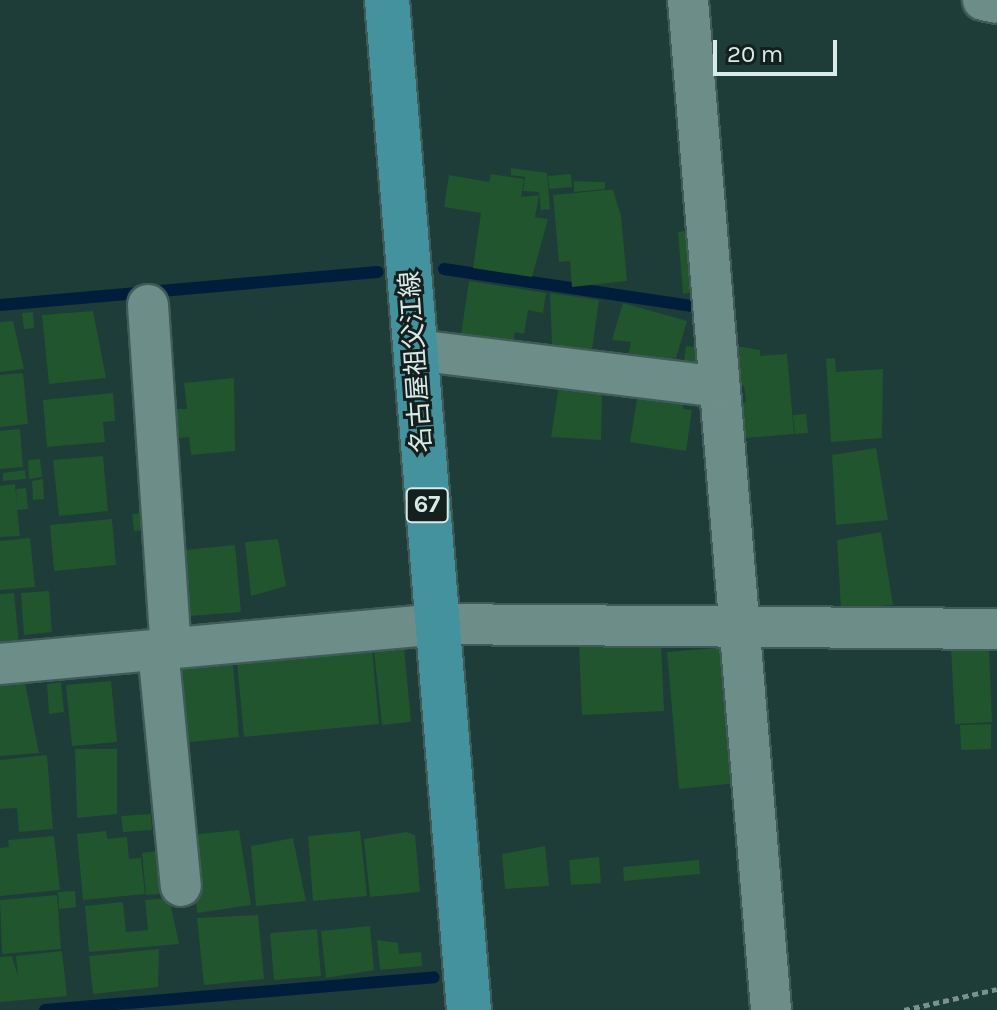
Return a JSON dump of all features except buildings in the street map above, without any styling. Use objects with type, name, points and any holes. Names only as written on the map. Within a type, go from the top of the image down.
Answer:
[{"type":"main road","name":"名古屋祖父江線","points":[[387,0],[469,1010]]},
{"type":"street","points":[[688,0],[771,1010]]},
{"type":"street","points":[[983,0],[997,3]]},
{"type":"street","points":[[148,305],[165,648],[181,886]]},
{"type":"street","points":[[415,350],[719,387]]},
{"type":"street","points":[[0,664],[436,624],[737,621],[997,629]]},
{"type":"path","points":[[904,1010],[997,989]]},
{"type":"waterway","points":[[444,269],[699,307]]},
{"type":"waterway","points":[[0,305],[378,272]]},
{"type":"waterway","points":[[45,1010],[434,977]]}]
